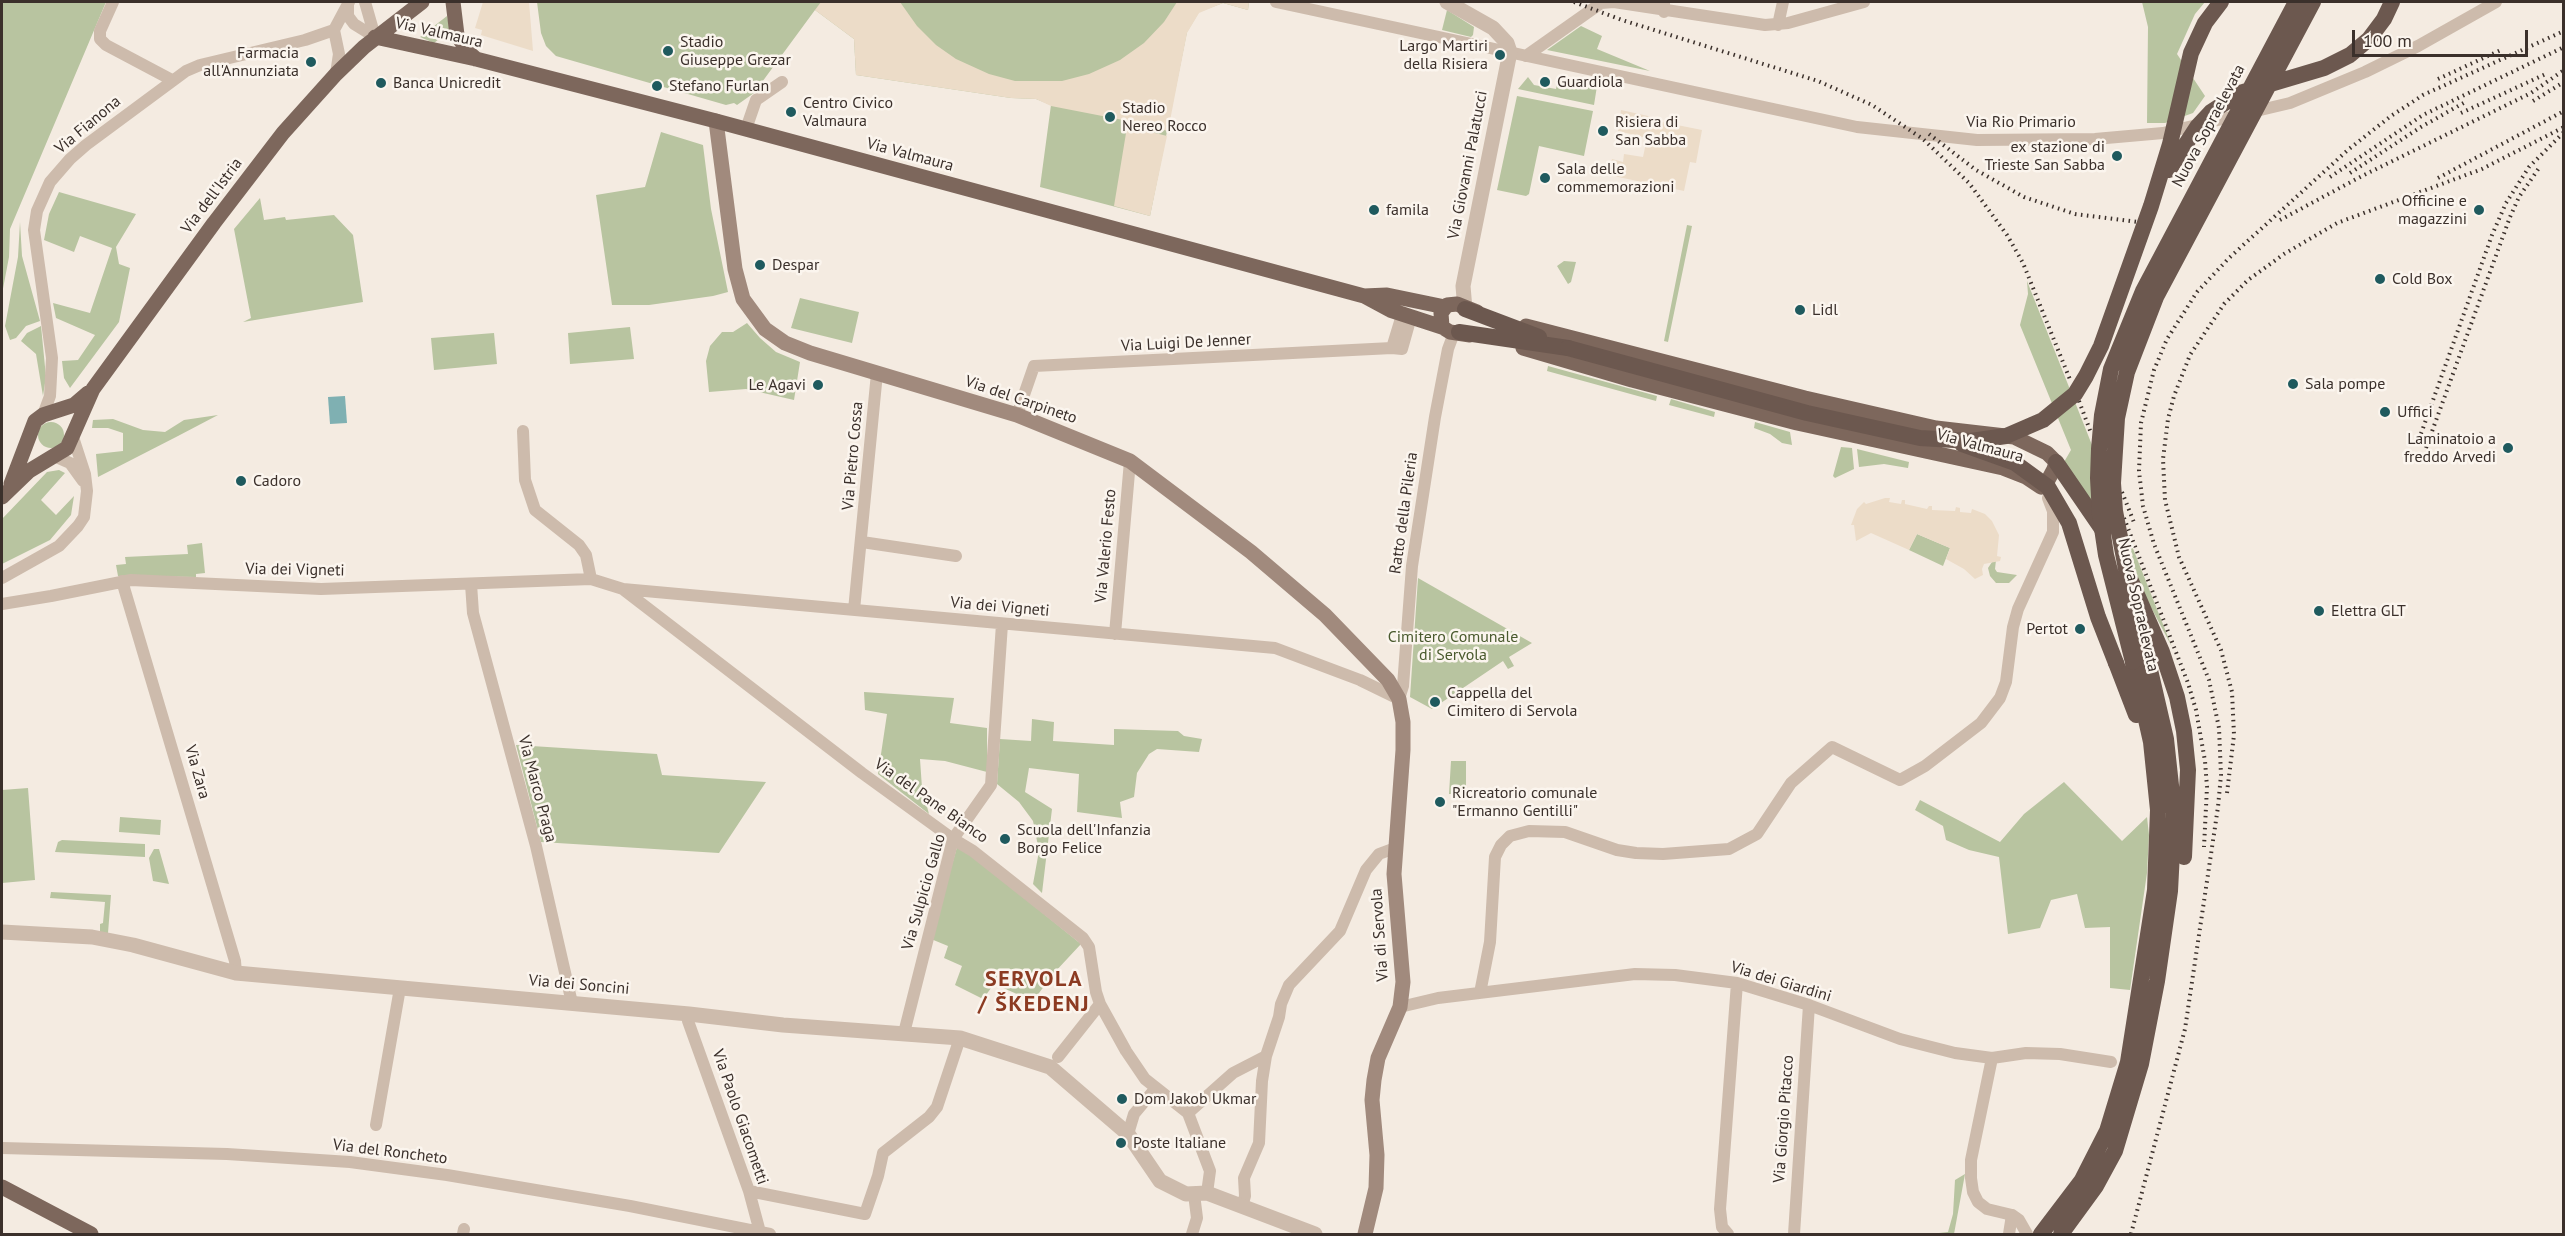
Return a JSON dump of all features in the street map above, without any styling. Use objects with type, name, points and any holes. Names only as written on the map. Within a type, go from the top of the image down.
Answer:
[{"type":"highway","points":[[1454,307],[1568,348],[1807,413],[1920,438],[1971,441],[2006,436],[2024,430],[2043,420],[2075,394],[2101,346],[2151,206],[2170,144],[2191,53],[2205,23],[2221,2]]},
{"type":"highway","name":"Nuova Sopraelevata","points":[[2061,1234],[2096,1186],[2115,1151],[2139,1073],[2154,998],[2170,891],[2174,813],[2166,738],[2132,661],[2106,555],[2100,515],[2098,478],[2102,415],[2111,369],[2143,291],[2296,2]]},
{"type":"highway","name":"Nuova Sopraelevata","points":[[2132,661],[2114,502],[2113,472],[2117,418],[2127,372],[2156,297],[2313,2]]},
{"type":"highway","points":[[2151,206],[2177,156],[2211,112],[2240,93],[2324,68],[2349,55],[2368,39],[2384,19],[2392,2]]},
{"type":"highway","points":[[1452,330],[1568,348]]},
{"type":"highway","points":[[1953,441],[2015,463],[2048,487],[2069,523],[2098,617],[2132,661],[2134,709],[2142,739],[2158,854],[2155,890],[2128,1062],[2119,1096],[2107,1131],[2082,1180],[2042,1234]]},
{"type":"highway","points":[[2056,462],[2102,529],[2142,601],[2177,697],[2184,731],[2188,770],[2184,857],[2167,952],[2154,998]]},
{"type":"main road","name":"Via dell'Istria","points":[[5,493],[29,471],[67,448],[93,389],[255,169],[336,74],[375,37],[422,2]]},
{"type":"main road","points":[[453,2],[457,35],[468,52],[476,59]]},
{"type":"main road","name":"Via Valmaura","points":[[375,37],[476,59],[716,121],[1364,296],[1407,316],[1632,380],[1829,430],[2003,468],[2026,477],[2041,487]]},
{"type":"main road","name":"Via del Carpineto","points":[[716,121],[735,269],[743,299],[765,329],[785,343],[810,353],[1017,415],[1130,461],[1251,552],[1325,615],[1388,680],[1399,699]]},
{"type":"main road","name":"Via Valmaura","points":[[1364,296],[1387,295],[1454,307],[1834,405],[1936,428],[2014,437],[2047,453],[2056,462]]},
{"type":"main road","points":[[1454,307],[1468,323],[1452,330],[1440,318],[1454,307]]},
{"type":"main road","name":"Via dell'Istria","points":[[5,493],[22,460],[31,427],[43,415],[74,405],[93,389]]},
{"type":"main road","points":[[43,415],[61,417],[69,425],[72,434]]},
{"type":"main road","points":[[29,435],[32,445],[39,453],[54,456]]},
{"type":"main road","points":[[2041,487],[2052,476],[2056,462]]},
{"type":"main road","name":"Via di Servola","points":[[1365,1234],[1376,1188],[1377,1155],[1372,1100],[1374,1080],[1378,1058],[1400,1007],[1403,982],[1396,907],[1395,848],[1403,722],[1399,699]]},
{"type":"main road","points":[[2,1187],[92,1234]]},
{"type":"street","points":[[113,2],[100,31],[100,39],[106,45],[172,80]]},
{"type":"street","points":[[365,2],[375,37]]},
{"type":"street","points":[[1276,2],[1526,56],[1601,3],[1614,2],[1661,7],[1765,26],[1778,25],[1864,2]]},
{"type":"street","points":[[1447,2],[1492,28],[1507,43],[1510,52]]},
{"type":"street","points":[[1778,25],[1783,2]]},
{"type":"street","name":"Via Rio Primario","points":[[1526,56],[1875,130],[1977,140],[2095,139],[2163,133],[2290,103],[2407,51],[2496,2]]},
{"type":"street","points":[[348,3],[348,16],[354,24],[375,37]]},
{"type":"street","points":[[336,74],[339,54],[334,30],[348,3]]},
{"type":"street","name":"Via Fianona","points":[[43,415],[50,396],[52,358],[34,230],[37,211],[50,182],[70,159],[172,80],[200,65],[305,40],[334,30]]},
{"type":"street","name":"Via Giovanni Palatucci","points":[[1454,307],[1462,285],[1510,52]]},
{"type":"street","points":[[746,129],[756,100],[782,82]]},
{"type":"street","name":"Via Luigi De Jenner","points":[[1017,415],[1034,366],[1397,349],[1407,316]]},
{"type":"street","name":"Ratto della Pileria","points":[[1399,699],[1403,686],[1412,566],[1435,417],[1452,330]]},
{"type":"street","name":"Via Pietro Cossa","points":[[854,610],[877,373]]},
{"type":"street","points":[[1829,430],[1838,423],[1840,417],[1834,405]]},
{"type":"street","points":[[523,430],[525,480],[535,510],[579,545],[586,555],[591,579]]},
{"type":"street","points":[[2,578],[41,558],[70,537],[84,517],[86,487],[72,434]]},
{"type":"street","points":[[54,456],[70,463],[86,487]]},
{"type":"street","name":"Via Valerio Festo","points":[[1115,634],[1130,461]]},
{"type":"street","points":[[1480,993],[1490,942],[1495,857],[1501,845],[1510,836],[1529,831],[1565,832],[1617,850],[1636,853],[1671,854],[1730,849],[1757,834],[1791,783],[1832,747],[1900,780],[1917,771],[1981,723],[2000,698],[2006,682],[2013,627],[2018,609],[2053,532],[2053,511],[2041,487]]},
{"type":"street","points":[[862,542],[956,556]]},
{"type":"street","name":"Via dei Vigneti","points":[[7,603],[122,581],[321,590],[591,579],[623,589],[1115,634],[1232,642],[1275,648],[1360,680],[1399,699]]},
{"type":"street","name":"Via Zara","points":[[122,581],[235,961],[236,973]]},
{"type":"street","name":"Via Marco Praga","points":[[471,584],[473,613],[536,846],[572,1003]]},
{"type":"street","name":"Via del Pane Bianco","points":[[623,589],[862,773],[973,851],[1083,938],[1089,947],[1100,1005],[1126,1051],[1155,1089],[1177,1102],[1188,1113]]},
{"type":"street","points":[[2,614],[7,603]]},
{"type":"street","name":"Via Sulpicio Gallo","points":[[904,1033],[953,839],[990,785],[1002,624]]},
{"type":"street","points":[[1242,1207],[1245,1196],[1244,1178],[1259,1143],[1262,1081],[1266,1056],[1289,985],[1340,932],[1366,870],[1379,854],[1395,848]]},
{"type":"street","name":"Via dei Soncini","points":[[2,932],[92,937],[133,945],[236,973],[689,1014],[783,1025],[960,1038],[1050,1067],[1128,1134],[1160,1181],[1186,1194],[1201,1193],[1315,1234]]},
{"type":"street","name":"Via dei Giardini","points":[[1400,1007],[1438,998],[1635,974],[1675,975],[1737,983],[1809,1005],[1917,1045],[1992,1058],[2026,1053],[2060,1054],[2112,1062]]},
{"type":"street","points":[[1728,1234],[1722,1227],[1720,1209],[1737,983]]},
{"type":"street","points":[[376,1125],[400,988]]},
{"type":"street","points":[[1058,1057],[1100,1005]]},
{"type":"street","name":"Via Giorgio Pitacco","points":[[1794,1234],[1809,1005]]},
{"type":"street","name":"Via Paolo Giacometti","points":[[689,1014],[688,1022],[765,1233]]},
{"type":"street","points":[[748,1191],[865,1214],[878,1176],[882,1153],[929,1117],[937,1107],[960,1038]]},
{"type":"street","points":[[1192,1234],[1201,1193],[1210,1171],[1188,1113],[1233,1073],[1266,1056]]},
{"type":"street","points":[[1992,1058],[1971,1160],[1973,1192],[1978,1202],[1987,1209],[2012,1215],[2019,1220],[2027,1234]]},
{"type":"street","points":[[1128,1134],[1134,1114],[1155,1089]]},
{"type":"street","name":"Via del Roncheto","points":[[2,1148],[226,1154],[350,1162],[447,1175],[607,1202],[765,1233]]},
{"type":"street","points":[[2009,1234],[2012,1215]]},
{"type":"green space","points":[[2,2],[106,2],[10,229],[9,257],[2,294]]},
{"type":"green space","name":"Stadio Nereo Rocco","points":[[537,2],[1249,2],[1248,10],[1223,3],[1199,12],[1187,32],[1150,216],[1040,187],[1051,105],[1036,99],[1011,98],[856,75],[854,39],[815,10],[754,93],[737,105],[734,103],[726,105],[556,56],[546,46],[541,33]]},
{"type":"green space","points":[[2142,2],[2205,2],[2195,14],[2177,54],[2205,96],[2193,113],[2165,123],[2147,123],[2148,27]]},
{"type":"green space","points":[[1447,10],[1474,27],[1471,37],[1442,30]]},
{"type":"green space","points":[[447,16],[450,30],[434,43],[420,37]]},
{"type":"green space","points":[[1581,26],[1602,36],[1597,49],[1650,71],[1547,50]]},
{"type":"green space","points":[[1528,77],[1534,85],[1556,89],[1558,79],[1597,86],[1594,105],[1518,89]]},
{"type":"green space","points":[[1517,96],[1593,111],[1584,156],[1539,146],[1529,194],[1526,196],[1497,190]]},
{"type":"green space","points":[[661,132],[703,145],[711,209],[728,292],[649,305],[612,305],[596,195],[645,187]]},
{"type":"green space","points":[[59,192],[136,214],[116,247],[119,264],[130,268],[119,322],[70,388],[64,378],[62,361],[78,360],[95,335],[56,318],[53,303],[90,313],[112,248],[80,236],[74,252],[44,240],[49,214]]},
{"type":"green space","points":[[260,198],[264,220],[334,215],[353,235],[363,302],[243,322],[251,318],[234,229]]},
{"type":"green space","points":[[20,222],[22,256],[40,321],[26,326],[16,338],[10,340],[5,326],[18,257]]},
{"type":"green space","points":[[1687,225],[1692,226],[1668,342],[1664,341]]},
{"type":"green space","points":[[1564,261],[1576,262],[1571,282],[1568,284],[1557,266]]},
{"type":"green space","points":[[2027,281],[2172,647],[2110,530],[2064,462],[2071,450],[2020,325],[2028,294]]},
{"type":"green space","points":[[800,298],[859,312],[852,343],[791,328]]},
{"type":"green space","points":[[747,323],[776,352],[800,362],[794,400],[746,389],[709,392],[706,361],[710,346],[722,332],[733,332]]},
{"type":"green space","points":[[41,326],[46,377],[43,396],[36,354],[21,341],[27,333]]},
{"type":"green space","points":[[630,327],[634,359],[570,364],[568,333]]},
{"type":"green space","points":[[494,333],[497,364],[434,370],[431,338]]},
{"type":"green space","points":[[1548,366],[1657,396],[1656,401],[1547,371]]},
{"type":"green space","points":[[1671,399],[1715,412],[1714,417],[1669,405]]},
{"type":"green space","points":[[218,415],[98,477],[96,454],[123,451],[123,433],[108,428],[92,428],[93,420],[113,419],[143,430],[165,432],[184,420]]},
{"type":"green space","points":[[51,422],[60,426],[64,435],[60,444],[51,448],[42,444],[38,435],[42,426]]},
{"type":"green space","points":[[1755,422],[1790,432],[1792,445],[1782,443],[1770,434],[1754,428]]},
{"type":"green space","points":[[1841,447],[1852,448],[1854,469],[1835,478],[1833,476]]},
{"type":"green space","points":[[1857,449],[1909,462],[1908,468],[1884,464],[1859,467]]},
{"type":"green space","points":[[59,470],[65,473],[41,500],[56,515],[74,496],[71,515],[50,540],[2,564],[2,519],[47,472]]},
{"type":"green space","points":[[1917,534],[1950,548],[1943,566],[1909,550]]},
{"type":"green space","points":[[202,543],[205,573],[196,574],[196,577],[118,576],[116,565],[126,564],[125,557],[188,554],[187,545]]},
{"type":"green space","points":[[1996,560],[1997,572],[2017,575],[2009,583],[1996,583],[1990,576],[1988,568]]},
{"type":"green space","name":"Cimitero Comunale di Servola","points":[[1418,578],[1532,643],[1509,657],[1514,666],[1508,669],[1503,661],[1432,709],[1410,697]]},
{"type":"green space","points":[[864,692],[954,698],[950,723],[987,728],[987,772],[945,761],[920,759],[922,788],[929,814],[878,774],[887,714],[865,710]]},
{"type":"green space","points":[[1032,719],[1054,722],[1053,741],[1114,745],[1114,729],[1178,731],[1184,736],[1202,739],[1199,752],[1157,749],[1149,754],[1137,773],[1134,797],[1120,802],[1122,818],[1077,812],[1079,774],[1029,768],[1025,792],[1052,809],[1042,893],[1033,884],[1039,851],[1033,821],[1019,802],[997,784],[1000,739],[1031,741]]},
{"type":"green space","points":[[516,745],[657,754],[662,775],[766,782],[719,853],[541,842]]},
{"type":"green space","points":[[1451,761],[1466,761],[1466,794],[1449,794]]},
{"type":"green space","points":[[2064,782],[2122,841],[2147,817],[2149,835],[2147,873],[2130,990],[2110,988],[2110,927],[2085,928],[2077,894],[2051,900],[2040,928],[2008,934],[1999,857],[1969,850],[1946,840],[1943,826],[1915,810],[1920,800],[2000,842],[2024,814]]},
{"type":"green space","points":[[28,788],[35,880],[2,883],[2,790]]},
{"type":"green space","points":[[120,817],[161,820],[160,835],[119,832]]},
{"type":"green space","points":[[62,840],[145,844],[145,857],[55,852],[58,842]]},
{"type":"green space","points":[[957,847],[971,855],[1081,944],[1054,973],[1033,1001],[994,984],[983,999],[955,985],[962,966],[944,958],[948,946],[931,939]]},
{"type":"green space","points":[[154,849],[159,849],[169,884],[153,881],[149,858]]},
{"type":"green space","points":[[51,892],[111,895],[108,933],[100,933],[105,902],[50,898]]},
{"type":"green space","points":[[1965,1174],[1954,1234],[1930,1234],[1948,1232],[1953,1214],[1955,1180]]},
{"type":"shaded area","points":[[483,2],[529,2],[533,51],[481,35],[482,30],[475,28]]},
{"type":"shaded area","points":[[821,2],[900,2],[917,26],[936,45],[956,59],[989,74],[1015,81],[1062,81],[1089,74],[1120,60],[1144,43],[1164,22],[1177,2],[1249,2],[1248,10],[1223,3],[1199,13],[1187,33],[1168,131],[1140,124],[1139,129],[1167,136],[1150,216],[1114,206],[1128,121],[1051,106],[1036,99],[1011,98],[856,75],[854,39],[815,10]]},
{"type":"shaded area","points":[[1621,110],[1657,118],[1657,121],[1702,130],[1696,163],[1690,162],[1684,191],[1609,175],[1612,159],[1623,162],[1624,154],[1643,157],[1647,138],[1618,131]]},
{"type":"shaded area","points":[[1890,498],[1889,502],[1901,504],[1902,500],[1905,500],[1905,504],[1927,509],[1932,506],[1932,510],[1955,511],[1956,507],[1960,508],[1960,512],[1971,513],[1972,509],[1985,514],[1992,521],[1999,535],[1997,556],[2001,557],[2000,561],[1984,564],[1983,575],[1975,579],[1964,569],[1946,559],[1950,548],[1917,534],[1909,550],[1871,533],[1856,541],[1854,525],[1851,525],[1857,509],[1864,502],[1866,504]]},
{"type":"water","points":[[345,396],[347,423],[330,424],[328,397]]},
{"type":"railway","points":[[1574,2],[1622,20],[1818,81],[1872,105],[1923,139],[1969,183],[2007,235],[2023,263],[2071,382]]},
{"type":"railway","points":[[2131,1234],[2185,1029],[2221,775],[2219,728],[2209,680],[2154,544],[2143,506],[2139,471],[2141,423],[2154,370],[2167,339],[2197,292],[2229,258],[2349,149],[2391,116],[2423,95],[2564,31]]},
{"type":"railway","points":[[2330,177],[2423,115],[2564,47]]},
{"type":"railway","points":[[2438,79],[2503,49]]},
{"type":"railway","points":[[2280,220],[2362,176],[2531,93],[2564,70]]},
{"type":"railway","points":[[2461,113],[2548,73]]},
{"type":"railway","points":[[2533,101],[2564,82]]},
{"type":"railway","points":[[2350,173],[2421,127],[2467,101]]},
{"type":"railway","points":[[2438,178],[2564,111]]},
{"type":"railway","points":[[2227,793],[2234,735],[2232,692],[2221,650],[2179,557],[2165,500],[2163,459],[2168,419],[2174,396],[2190,355],[2224,304],[2248,280],[2284,254],[2337,223],[2482,169],[2564,127]]},
{"type":"railway","points":[[2417,445],[2492,235],[2506,203],[2529,167],[2564,132]]},
{"type":"railway","points":[[1929,134],[1976,170],[2024,197],[2075,214],[2138,222]]},
{"type":"railway","points":[[2426,448],[2510,217],[2519,197],[2539,168]]},
{"type":"railway","points":[[2079,401],[2091,433]]},
{"type":"railway","points":[[2122,492],[2135,525]]},
{"type":"railway","points":[[2124,518],[2188,683],[2196,710],[2207,787],[2204,847]]},
{"type":"place","name":"Stadio Giuseppe Grezar","points":[[668,51]]},
{"type":"place","name":"Largo Martiri della Risiera","points":[[1500,55]]},
{"type":"place","name":"Farmacia all'Annunziata","points":[[311,62]]},
{"type":"place","name":"Guardiola","points":[[1545,82]]},
{"type":"place","name":"Banca Unicredit","points":[[381,83]]},
{"type":"place","name":"Stefano Furlan","points":[[657,86]]},
{"type":"place","name":"Centro Civico Valmaura","points":[[791,112]]},
{"type":"place","name":"Stadio Nereo Rocco","points":[[1110,117]]},
{"type":"place","name":"Risiera di San Sabba","points":[[1603,131]]},
{"type":"place","name":"ex stazione di Trieste San Sabba","points":[[2117,156]]},
{"type":"place","name":"Sala delle commemorazioni","points":[[1545,178]]},
{"type":"place","name":"famila","points":[[1374,210]]},
{"type":"place","name":"Officine e magazzini","points":[[2479,210]]},
{"type":"place","name":"Despar","points":[[760,265]]},
{"type":"place","name":"Cold Box","points":[[2380,279]]},
{"type":"place","name":"Lidl","points":[[1800,310]]},
{"type":"place","name":"Sala pompe","points":[[2293,384]]},
{"type":"place","name":"Le Agavi","points":[[818,385]]},
{"type":"place","name":"Uffici","points":[[2385,412]]},
{"type":"place","name":"Laminatoio a freddo Arvedi","points":[[2508,448]]},
{"type":"place","name":"Cadoro","points":[[241,481]]},
{"type":"place","name":"Elettra GLT","points":[[2319,611]]},
{"type":"place","name":"Pertot","points":[[2080,629]]},
{"type":"place","name":"Cappella del Cimitero di Servola","points":[[1435,702]]},
{"type":"place","name":"Ricreatorio comunale \"Ermanno Gentilli\"","points":[[1440,802]]},
{"type":"place","name":"Scuola dell'Infanzia Borgo Felice","points":[[1005,839]]},
{"type":"place","name":"Dom Jakob Ukmar","points":[[1122,1099]]},
{"type":"place","name":"Poste Italiane","points":[[1121,1143]]},
{"type":"district","name":"SERVOLA / ŠKEDENJ","points":[[1034,992]]}]
